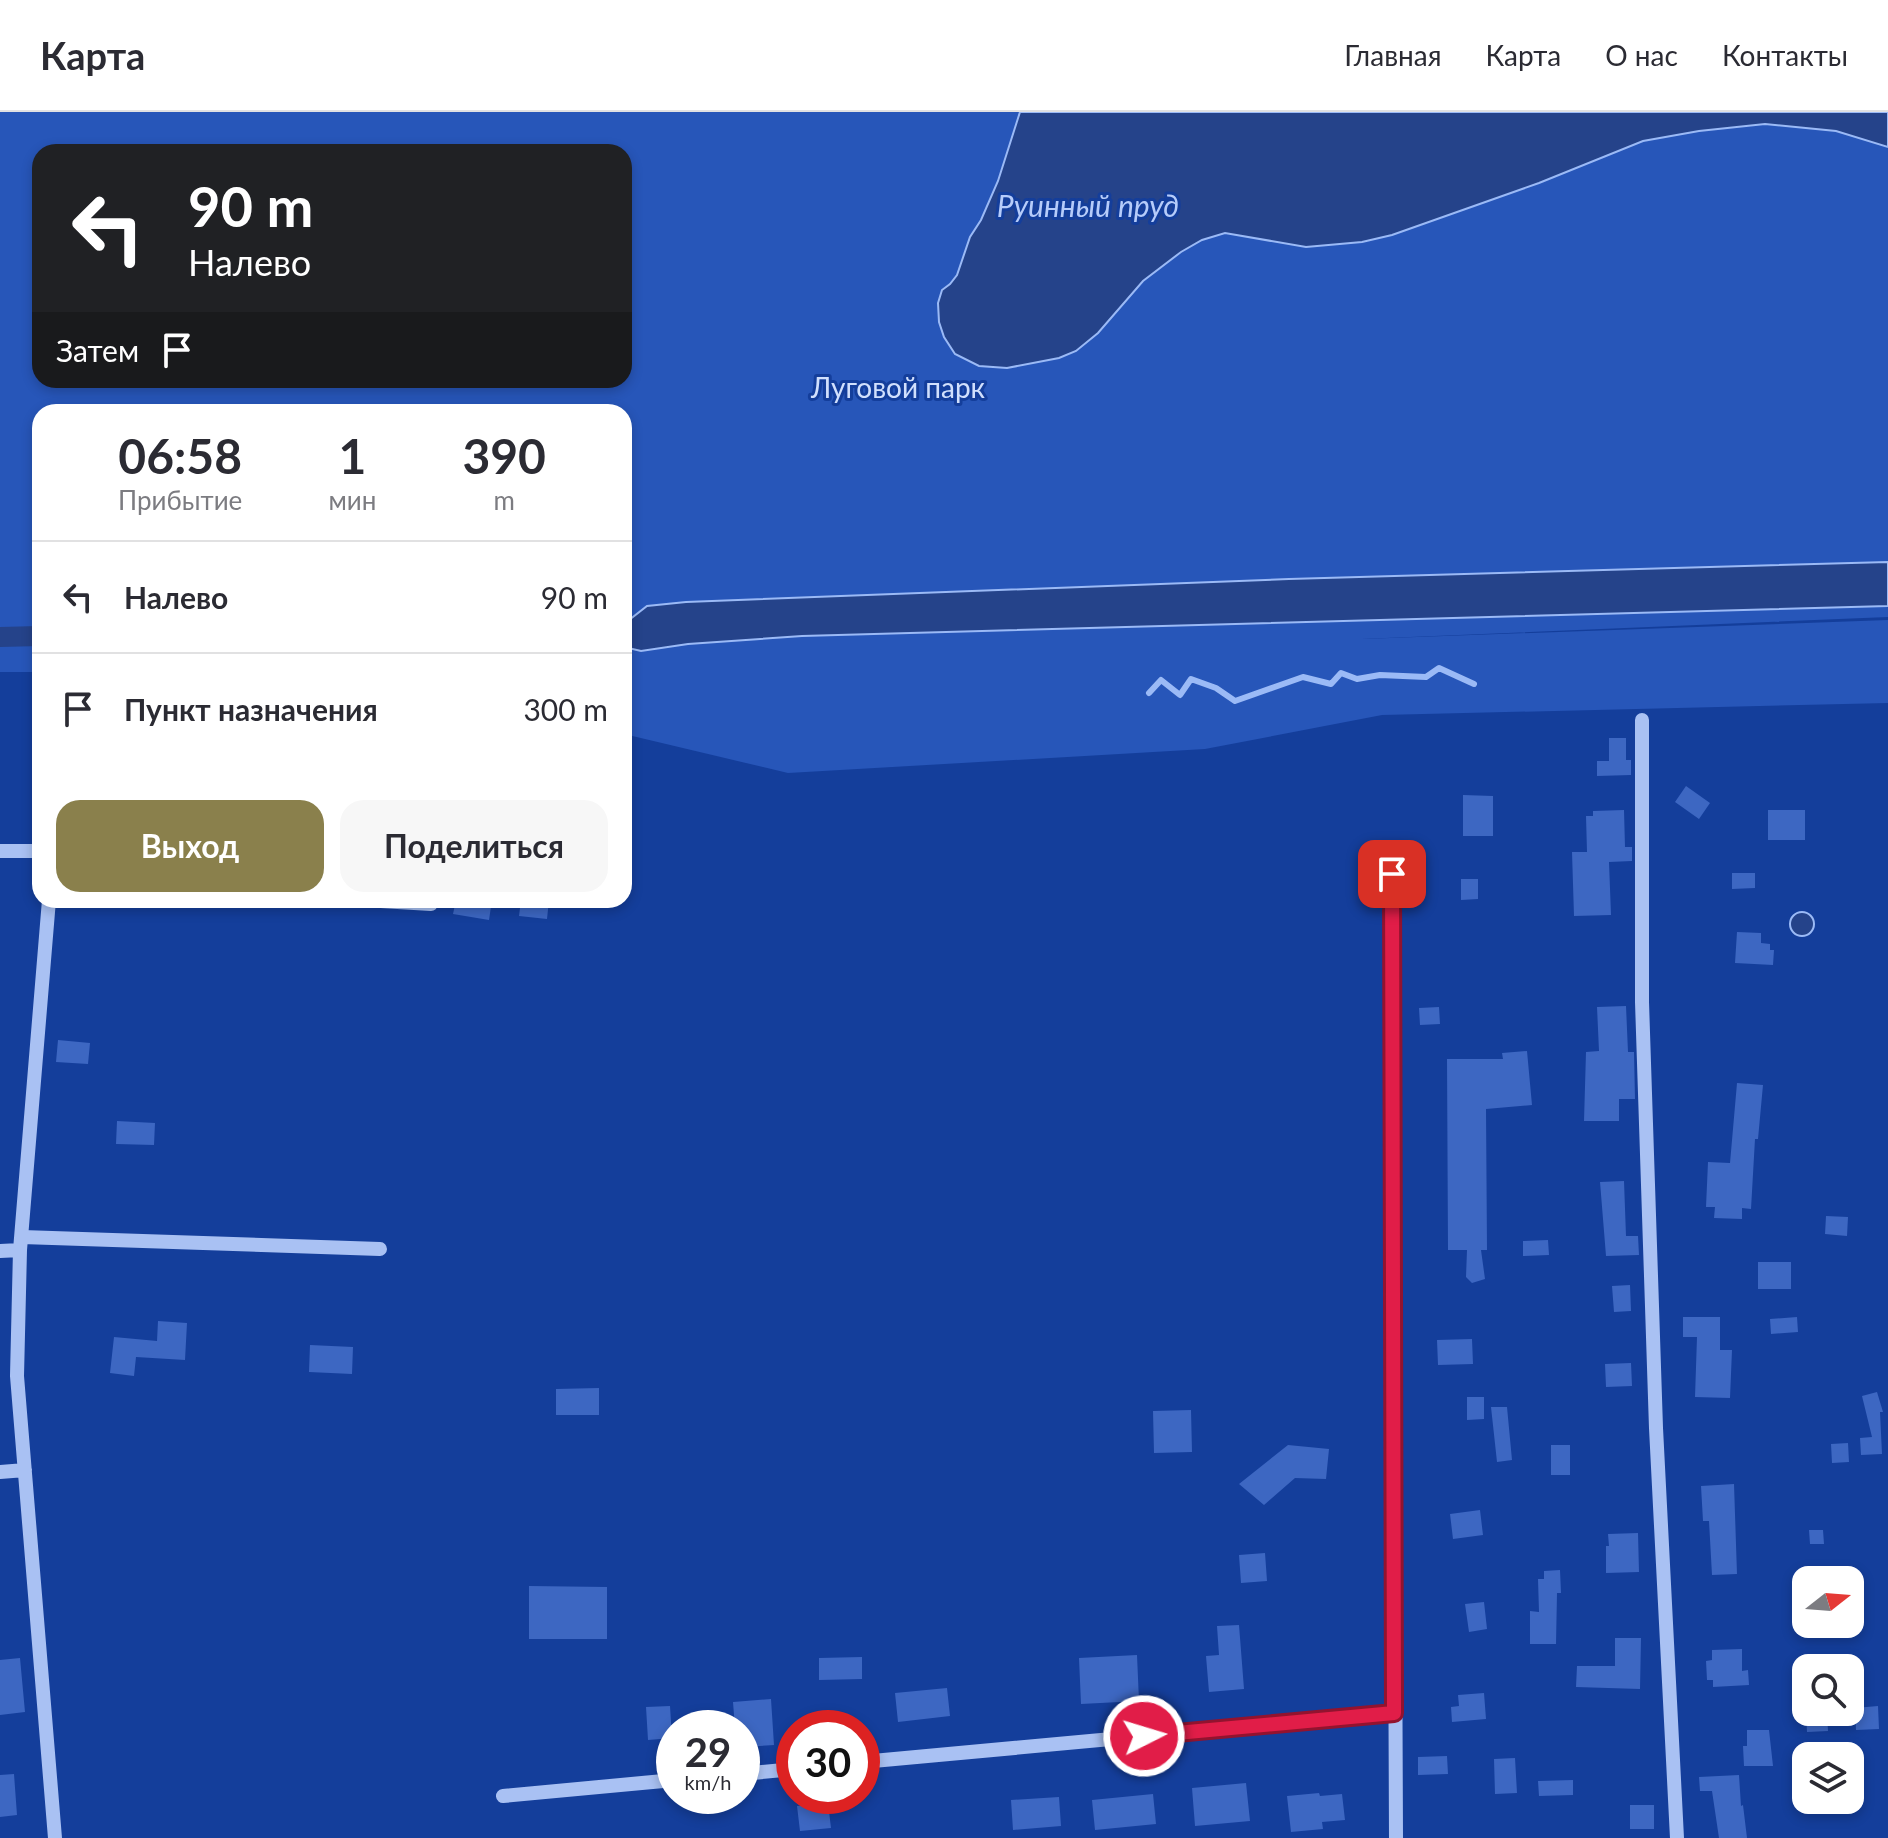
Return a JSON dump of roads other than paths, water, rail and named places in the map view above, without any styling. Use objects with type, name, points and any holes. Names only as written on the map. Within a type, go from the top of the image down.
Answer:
[{"type":"street","points":[[1642,720],[1642,1002],[1656,1428],[1677,1838]]},
{"type":"street","points":[[0,851],[32,851]]},
{"type":"street","points":[[1392,874],[1396,1838]]},
{"type":"street","points":[[48,908],[21,1243],[17,1376],[55,1838]]},
{"type":"street","points":[[0,1251],[21,1243],[380,1249]]},
{"type":"street","points":[[0,1472],[25,1470]]},
{"type":"street","points":[[880,1760],[1394,1713]]},
{"type":"street","points":[[503,1796],[656,1782]]},
{"type":"water","name":"Руинный пруд","points":[[1020,112],[1888,112],[1888,147],[1836,131],[1765,124],[1699,131],[1643,141],[1539,183],[1392,235],[1362,242],[1306,247],[1225,233],[1202,240],[1181,252],[1143,281],[1098,333],[1076,351],[1059,358],[1007,368],[979,366],[955,354],[939,322],[938,303],[942,290],[957,275],[970,237],[998,181]]},
{"type":"water","points":[[1888,562],[1888,606],[802,636],[688,644],[641,651],[632,649],[632,618],[647,606],[1289,579]]},
{"type":"water","points":[[1802,912],[1811,915],[1814,924],[1811,933],[1802,936],[1793,933],[1790,924],[1793,915]]},
{"type":"waterway","points":[[0,637],[32,636]]},
{"type":"waterway","points":[[1149,693],[1161,680],[1180,695],[1191,679],[1216,688],[1235,701],[1303,677],[1331,684],[1341,673],[1357,679],[1380,675],[1426,677],[1439,668],[1474,684]]},
{"type":"park label","name":"Луговой парк","points":[[898,387]]}]
